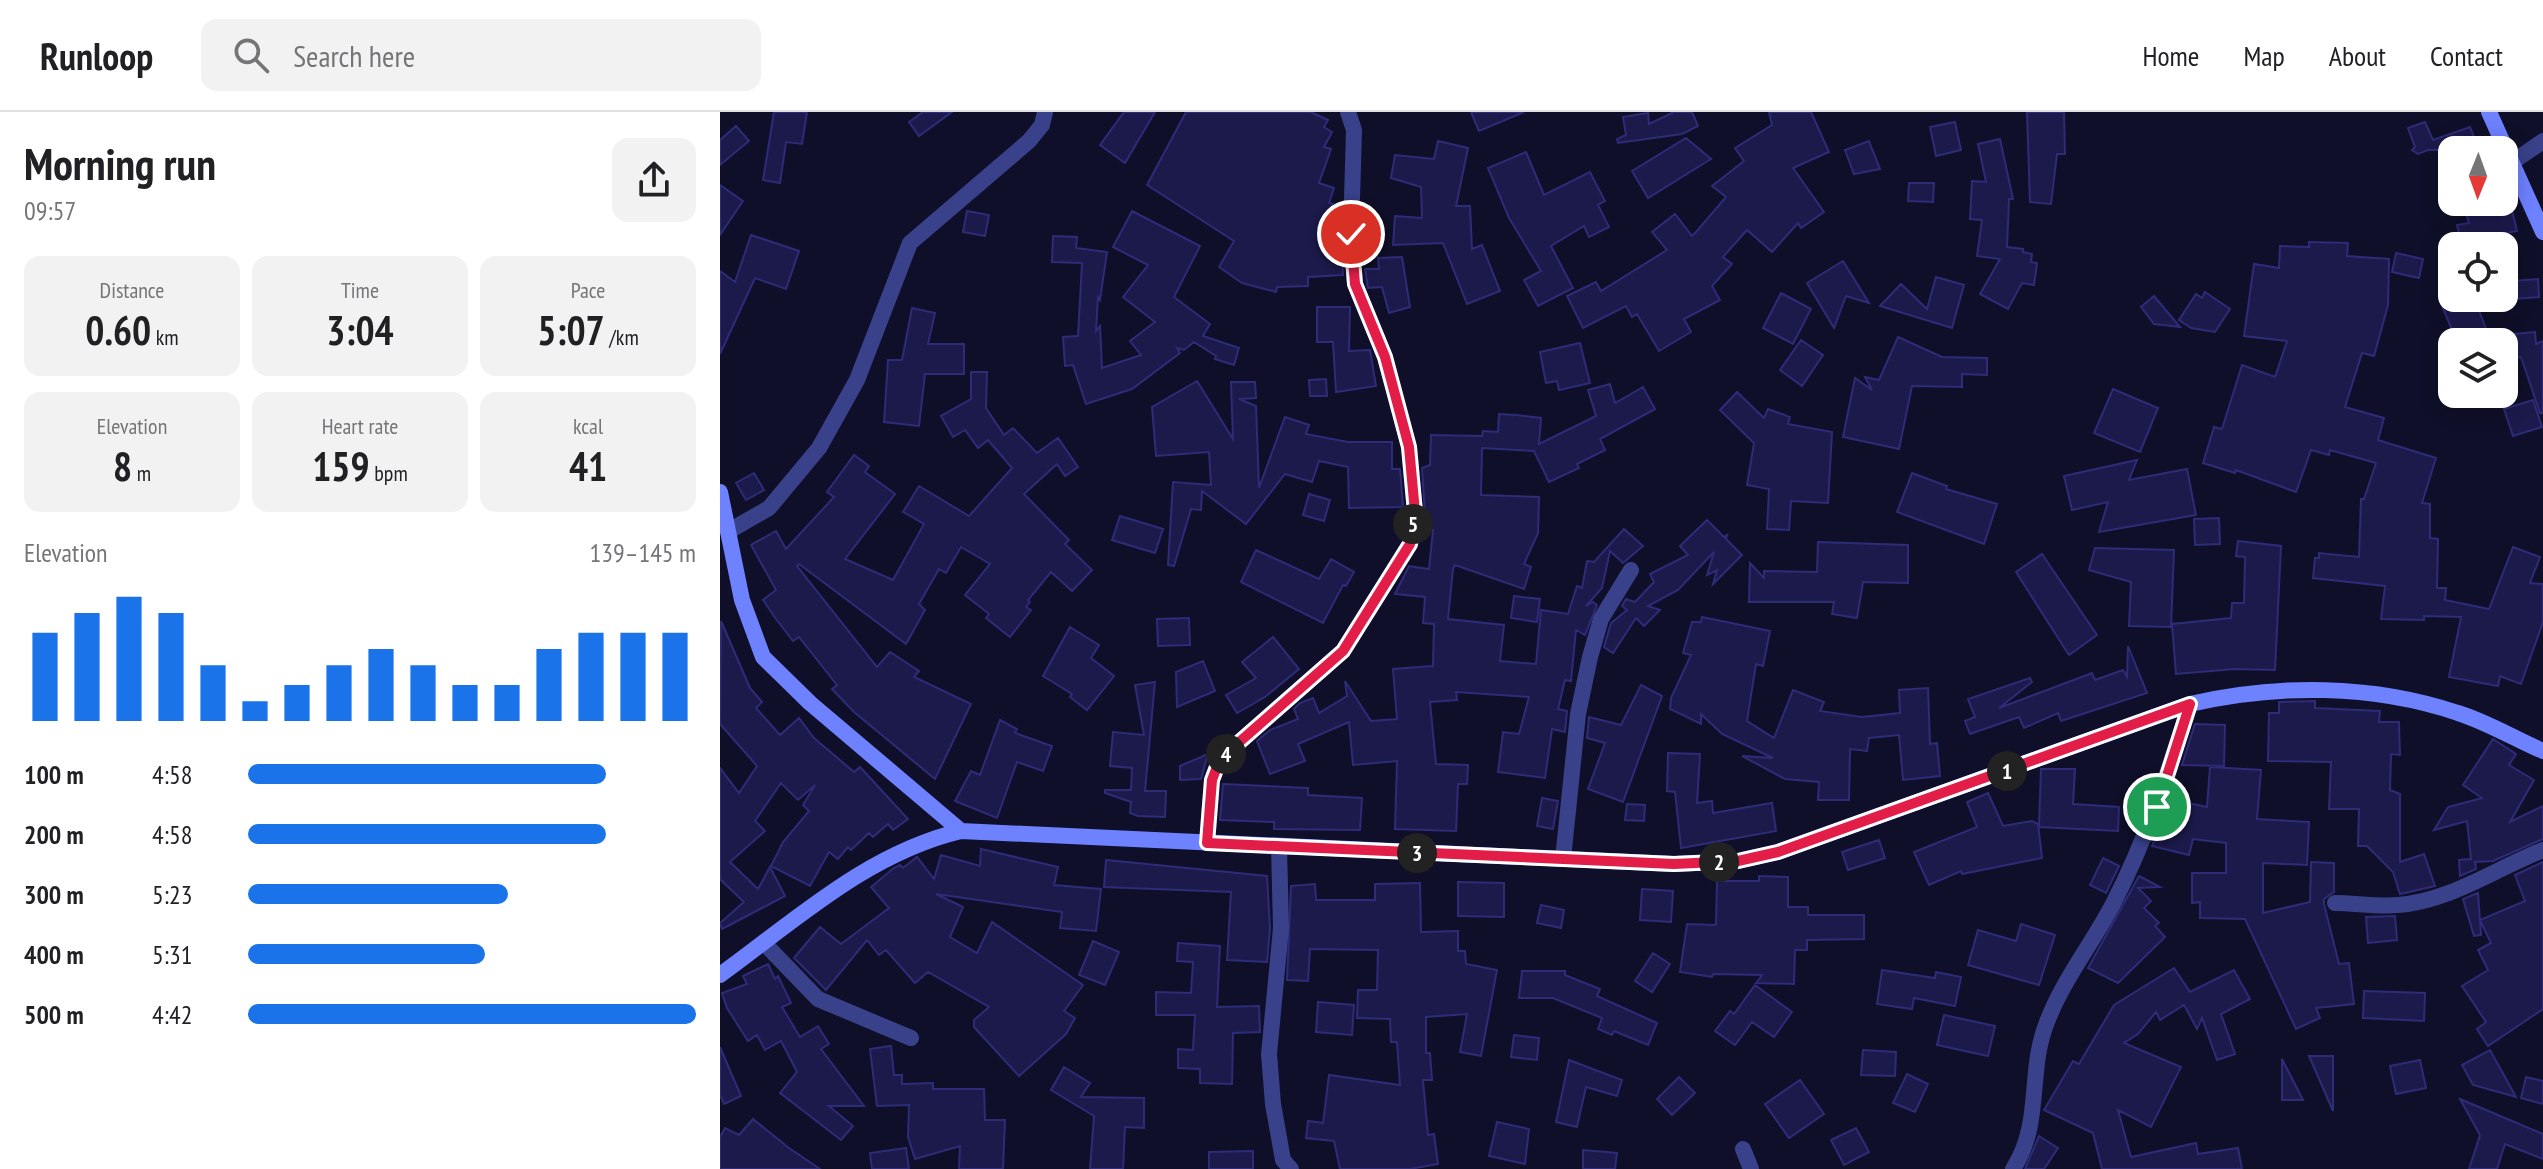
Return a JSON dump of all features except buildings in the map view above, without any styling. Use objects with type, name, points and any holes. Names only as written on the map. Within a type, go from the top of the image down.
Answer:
[{"type":"street","points":[[725,527],[769,508],[819,448],[857,380],[910,243],[1029,141],[1042,125],[1045,112]]},
{"type":"street","points":[[1207,843],[1212,780],[1220,759],[1343,651],[1410,544],[1415,512],[1409,447],[1385,357],[1355,284],[1351,234],[1354,130],[1348,112]]},
{"type":"street","points":[[2489,112],[2499,136]]},
{"type":"street","points":[[2518,158],[2543,141]]},
{"type":"street","points":[[2518,178],[2543,232]]},
{"type":"street","points":[[720,492],[742,600],[763,657],[810,703],[961,831]]},
{"type":"street","points":[[1563,859],[1578,714],[1590,657],[1601,619],[1631,570]]},
{"type":"street","points":[[720,975],[847,882],[893,853],[925,840],[961,831],[1674,864],[1738,861],[1778,852],[2190,704],[2260,692],[2349,691],[2411,700],[2460,713],[2543,751]]},
{"type":"street","points":[[2013,1169],[2032,1125],[2037,1065],[2046,1024],[2113,904],[2135,857],[2157,807],[2190,704]]},
{"type":"street","points":[[1279,847],[1281,928],[1269,1054],[1273,1104],[1283,1160],[1291,1169]]},
{"type":"street","points":[[2335,903],[2397,905],[2424,900],[2456,891],[2543,850]]},
{"type":"street","points":[[764,943],[818,999],[911,1038]]},
{"type":"street","points":[[1743,1149],[1751,1169]]},
{"type":"route","points":[[1351,234],[1355,284],[1385,357],[1409,447],[1415,512],[1410,544],[1343,651],[1295,697],[1243,735],[1220,759],[1212,780],[1207,843],[1674,864],[1738,861],[1822,838],[2190,704],[2157,807]]}]
